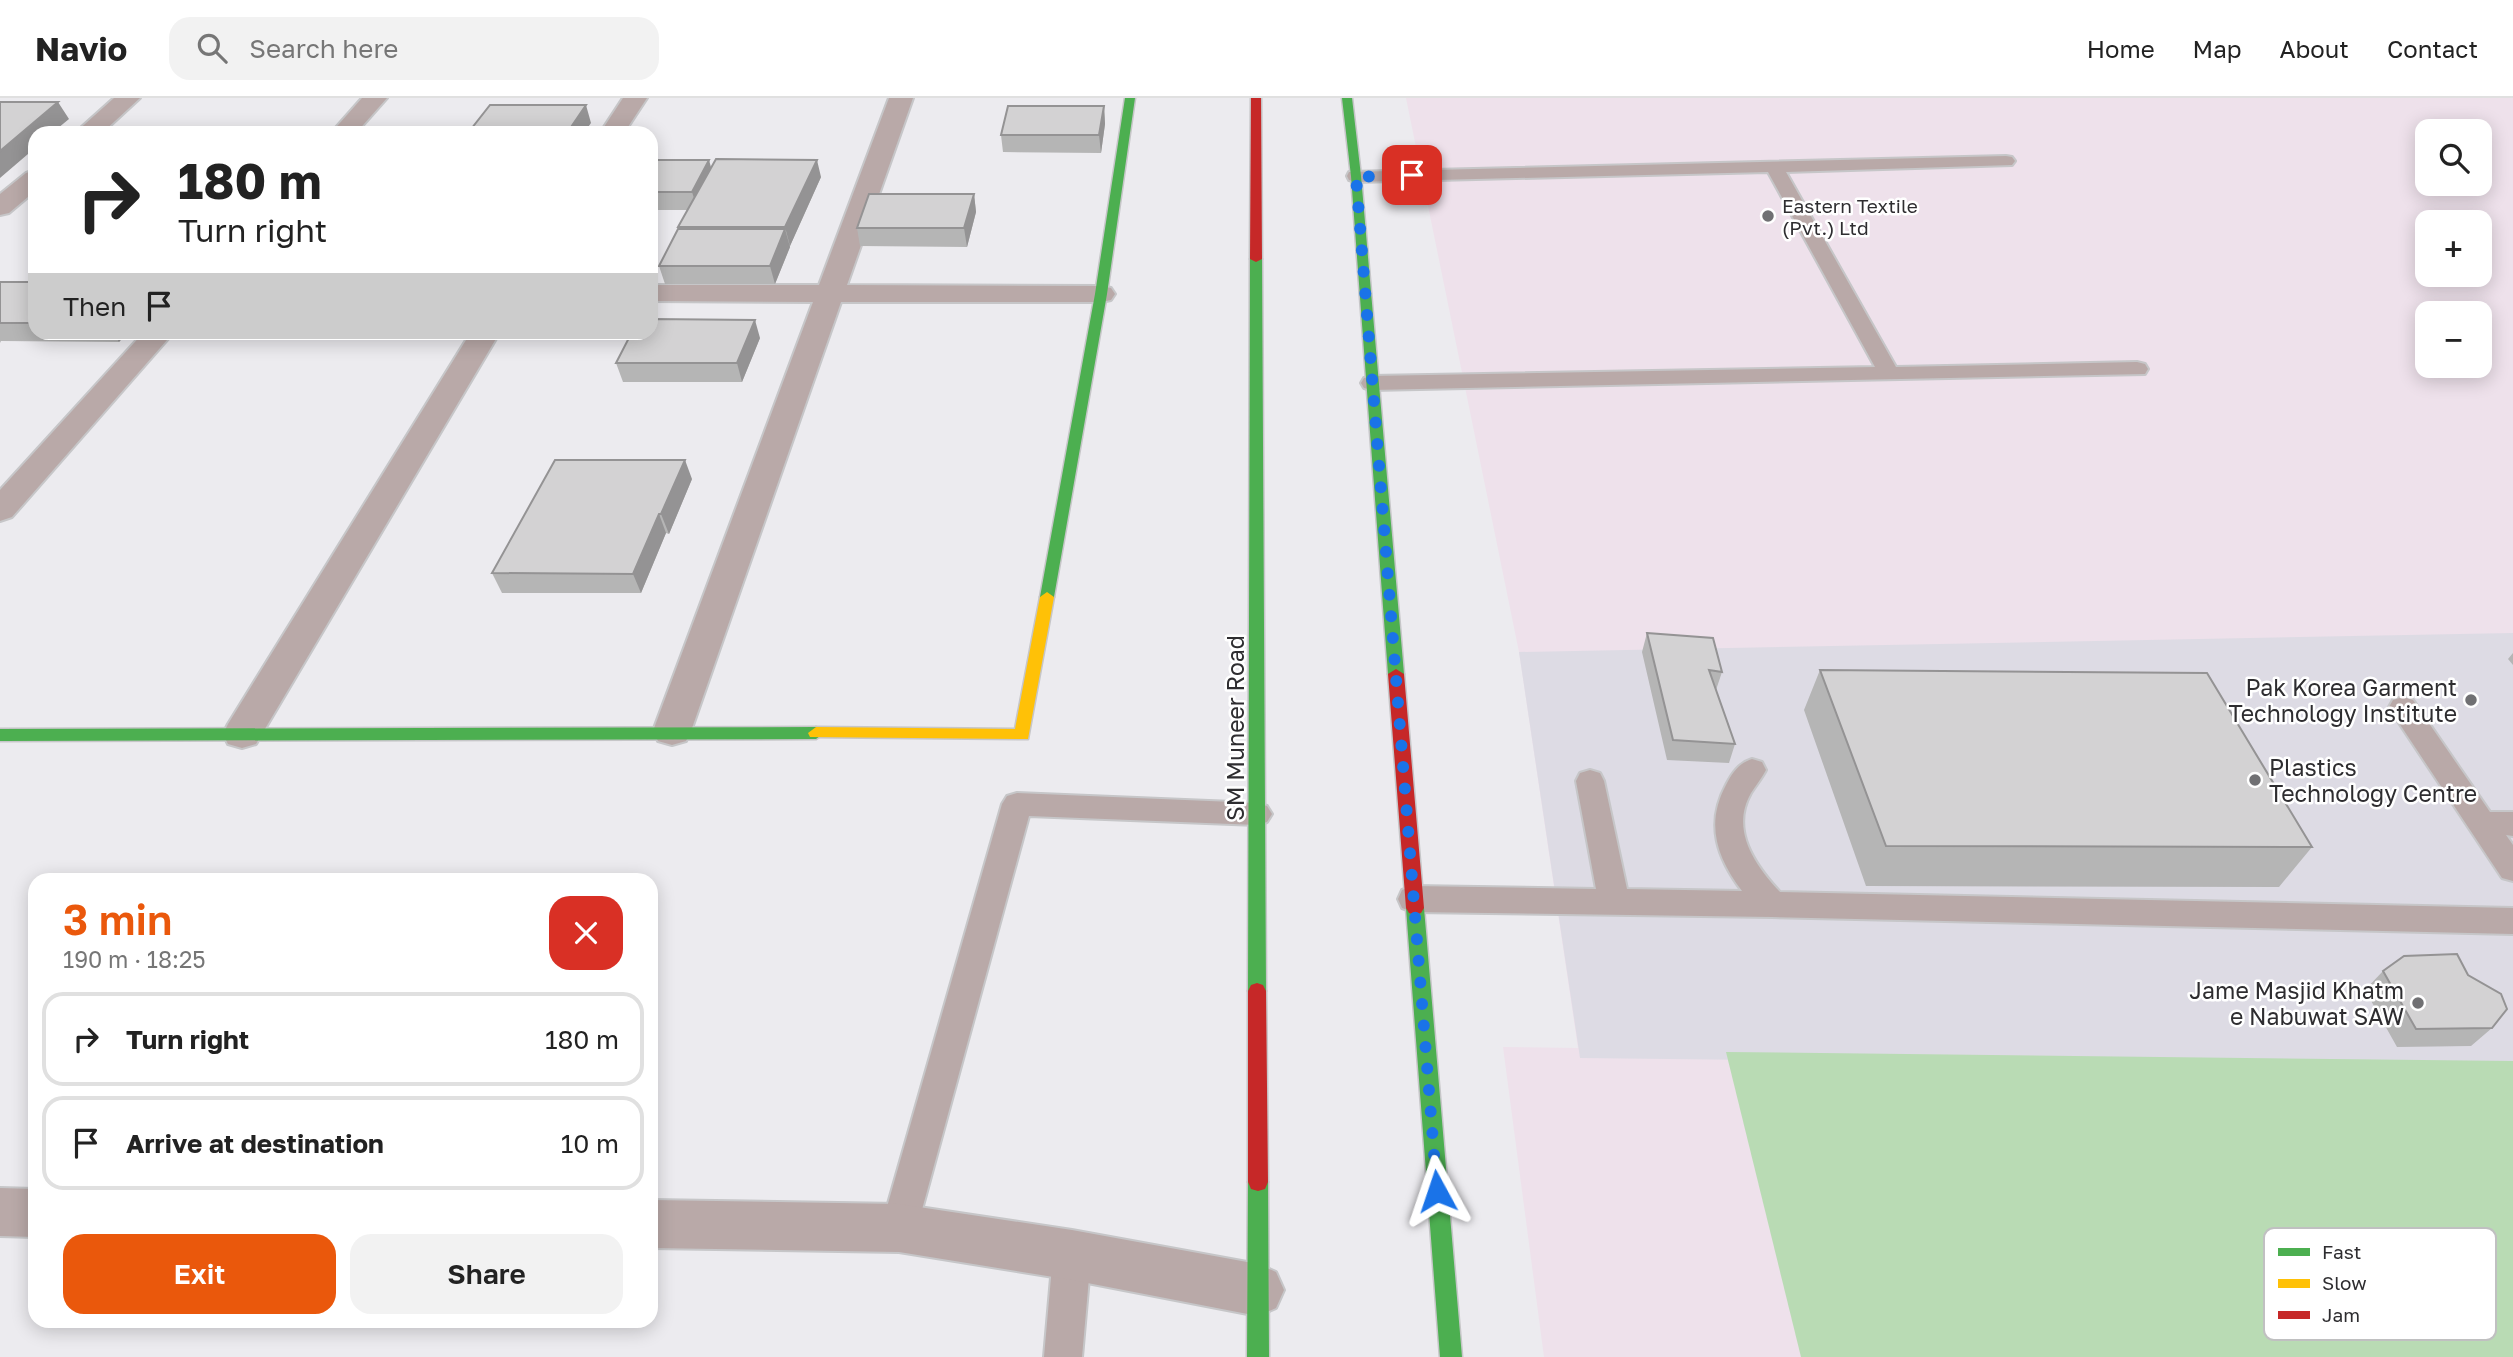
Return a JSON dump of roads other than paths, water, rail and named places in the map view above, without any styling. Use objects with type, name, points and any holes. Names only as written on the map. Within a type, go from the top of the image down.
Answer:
[{"type":"main road","points":[[0,735],[672,731],[1022,734],[1101,294],[1130,98]]},
{"type":"main road","name":"SM Muneer Road","points":[[1256,98],[1258,1357]]},
{"type":"main road","points":[[1347,98],[1356,177],[1451,1357]]},
{"type":"street","points":[[95,126],[128,98]]},
{"type":"street","points":[[349,126],[375,98]]},
{"type":"street","points":[[617,126],[635,98]]},
{"type":"street","points":[[672,731],[901,98]]},
{"type":"street","points":[[0,207],[28,183]]},
{"type":"street","points":[[658,293],[1101,294]]},
{"type":"street","points":[[0,510],[153,340]]},
{"type":"street","points":[[242,734],[481,340]]},
{"type":"street","points":[[0,1212],[28,1213]]},
{"type":"street","points":[[658,1224],[899,1228],[1072,1255],[1258,1290]]},
{"type":"lane","points":[[1356,177],[2006,161]]},
{"type":"lane","points":[[1774,166],[1889,373]]},
{"type":"lane","points":[[1372,383],[2137,369]]},
{"type":"lane","points":[[2403,707],[2513,869]]},
{"type":"lane","points":[[1752,770],[1737,787],[1729,808],[1728,831],[1736,856],[1751,881],[1772,904]]},
{"type":"lane","points":[[1590,781],[1614,902]]},
{"type":"lane","points":[[899,1228],[1017,804],[1258,814]]},
{"type":"lane","points":[[2482,823],[2513,824]]},
{"type":"lane","points":[[1413,899],[1772,904],[2513,921]]},
{"type":"lane","points":[[1063,1357],[1072,1255]]},
{"type":"place","name":"Eastern Textile (Pvt.) Ltd","points":[[1768,216]]},
{"type":"place","name":"Pak Korea Garment Technology Institute","points":[[2471,700]]},
{"type":"place","name":"Plastics Technology Centre","points":[[2255,780]]},
{"type":"place","name":"Jame Masjid Khatm e Nabuwat SAW","points":[[2418,1003]]}]
